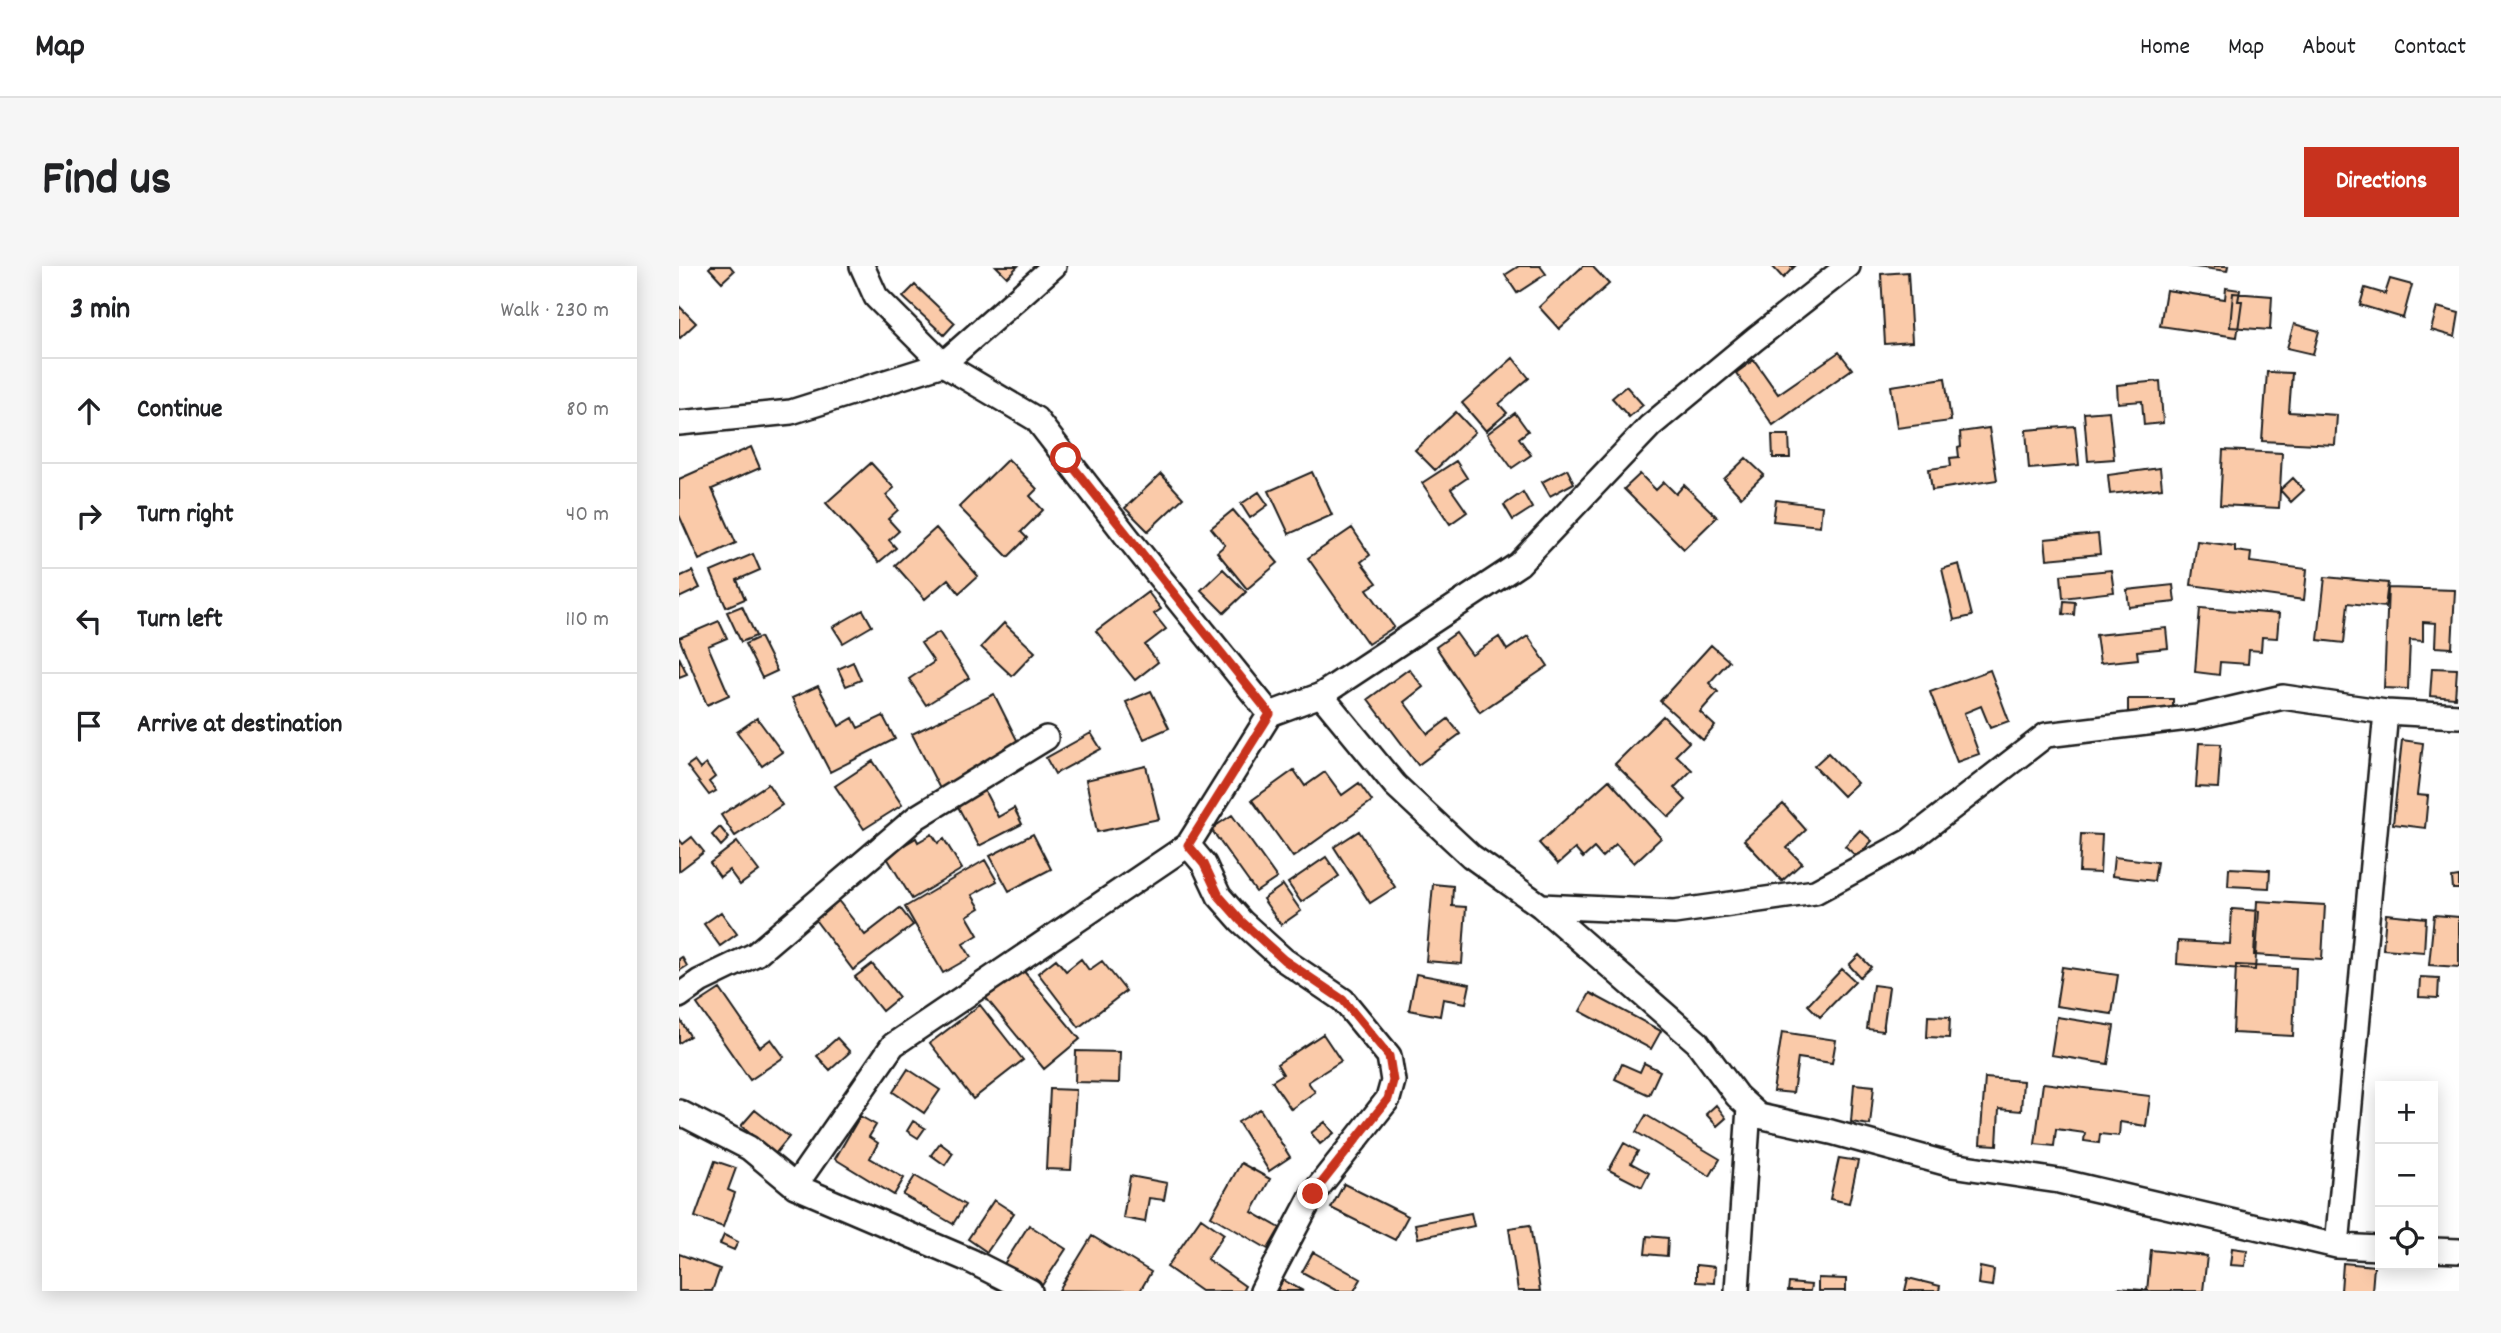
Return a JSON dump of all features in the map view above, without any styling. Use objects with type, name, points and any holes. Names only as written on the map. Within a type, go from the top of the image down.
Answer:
[{"type":"street","points":[[862,266],[876,297],[943,364],[1036,419],[1270,714]]},
{"type":"street","points":[[679,423],[791,412],[943,364],[1054,266]]},
{"type":"street","points":[[795,1186],[893,1045],[1188,845],[1270,714],[1321,695],[1519,564],[1650,426],[1848,266]]},
{"type":"street","points":[[1321,695],[1395,785],[1471,856],[1541,906],[1697,1042],[1737,1096],[1759,1116],[1831,1132],[1952,1165],[2059,1181],[2337,1246],[2375,1248]]},
{"type":"street","points":[[1541,906],[1674,912],[1815,892],[1909,841],[2046,735],[2197,717],[2283,697],[2386,712],[2459,716]]},
{"type":"street","points":[[2337,1246],[2386,712]]},
{"type":"street","points":[[679,996],[700,981],[756,954],[917,817],[1046,738]]},
{"type":"street","points":[[1188,845],[1204,864],[1219,896],[1241,921],[1284,960],[1343,1000],[1389,1056],[1393,1081],[1388,1099],[1313,1194],[1262,1291]]},
{"type":"street","points":[[1737,1291],[1749,1107]]},
{"type":"street","points":[[679,1112],[749,1148],[795,1186],[971,1261],[1030,1291]]},
{"type":"street","points":[[2438,1250],[2459,1251]]},
{"type":"building","points":[[730,266],[734,271],[722,282],[709,268]]},
{"type":"building","points":[[996,266],[1018,266],[1007,277]]},
{"type":"building","points":[[1519,266],[1540,266],[1546,274],[1517,293],[1505,275]]},
{"type":"building","points":[[1583,266],[1592,266],[1609,284],[1559,329],[1539,307]]},
{"type":"building","points":[[1772,266],[1795,266],[1783,278]]},
{"type":"building","points":[[2187,266],[2228,266],[2227,271]]},
{"type":"building","points":[[1908,272],[1912,342],[1885,344],[1881,274]]},
{"type":"building","points":[[2390,279],[2412,285],[2403,318],[2360,305],[2365,288],[2385,294]]},
{"type":"building","points":[[915,285],[955,323],[944,335],[903,297]]},
{"type":"building","points":[[2226,288],[2240,290],[2238,301],[2242,301],[2237,337],[2160,326],[2166,290],[2225,299]]},
{"type":"building","points":[[2233,293],[2272,296],[2270,330],[2230,327]]},
{"type":"building","points":[[679,306],[696,323],[680,338],[679,337]]},
{"type":"building","points":[[2437,307],[2459,313],[2455,337],[2431,330]]},
{"type":"building","points":[[2294,324],[2319,331],[2313,354],[2287,348]]},
{"type":"building","points":[[1839,352],[1852,369],[1773,425],[1736,373],[1754,360],[1778,394]]},
{"type":"building","points":[[1513,358],[1529,378],[1499,404],[1507,413],[1486,431],[1462,403]]},
{"type":"building","points":[[2267,372],[2292,373],[2289,412],[2337,415],[2335,445],[2262,441]]},
{"type":"building","points":[[1945,378],[1951,421],[1897,428],[1891,386]]},
{"type":"building","points":[[2160,381],[2163,423],[2144,425],[2142,401],[2118,403],[2117,385]]},
{"type":"building","points":[[1626,386],[1643,405],[1629,417],[1612,398]]},
{"type":"building","points":[[2109,411],[2114,459],[2088,461],[2084,413]]},
{"type":"building","points":[[1456,412],[1475,432],[1435,470],[1415,450]]},
{"type":"building","points":[[1515,413],[1528,431],[1519,438],[1531,455],[1512,468],[1487,434]]},
{"type":"building","points":[[2075,426],[2079,465],[2029,469],[2026,430]]},
{"type":"building","points":[[1989,428],[1997,480],[1932,490],[1929,469],[1951,466],[1950,458],[1959,457],[1960,432]]},
{"type":"building","points":[[1772,435],[1789,435],[1790,458],[1773,458]]},
{"type":"building","points":[[751,447],[760,468],[712,489],[736,543],[699,560],[679,515],[679,479]]},
{"type":"building","points":[[2223,450],[2282,453],[2279,508],[2220,505]]},
{"type":"building","points":[[1746,458],[1764,475],[1741,497],[1724,479]]},
{"type":"building","points":[[1008,459],[1037,489],[1030,496],[1043,510],[1021,532],[1027,538],[1008,557],[959,507]]},
{"type":"building","points":[[1456,461],[1467,478],[1451,489],[1467,512],[1450,524],[1422,483]]},
{"type":"building","points":[[871,463],[894,488],[886,495],[898,510],[888,519],[899,531],[889,540],[896,548],[879,562],[826,503]]},
{"type":"building","points":[[2160,468],[2162,488],[2110,494],[2108,475]]},
{"type":"building","points":[[1567,469],[1574,483],[1550,496],[1542,482]]},
{"type":"building","points":[[1312,472],[1332,515],[1289,534],[1269,491]]},
{"type":"building","points":[[1161,474],[1183,498],[1148,531],[1125,508]]},
{"type":"building","points":[[1640,474],[1656,490],[1664,482],[1676,494],[1684,485],[1717,517],[1684,549],[1624,489]]},
{"type":"building","points":[[2293,478],[2304,490],[2291,502],[2280,490]]},
{"type":"building","points":[[1259,492],[1268,505],[1250,518],[1241,504]]},
{"type":"building","points":[[1523,492],[1532,508],[1513,520],[1504,505]]},
{"type":"building","points":[[1776,500],[1822,506],[1820,526],[1773,521]]},
{"type":"building","points":[[1233,510],[1278,563],[1247,589],[1217,552],[1225,545],[1211,528]]},
{"type":"building","points":[[936,528],[978,576],[959,593],[948,579],[925,599],[895,565]]},
{"type":"building","points":[[1352,528],[1370,555],[1361,562],[1377,583],[1367,589],[1394,627],[1368,644],[1308,558]]},
{"type":"building","points":[[2098,534],[2100,554],[2047,559],[2045,539]]},
{"type":"building","points":[[2197,541],[2235,546],[2235,551],[2251,553],[2250,562],[2307,569],[2304,600],[2191,585]]},
{"type":"building","points":[[753,554],[760,570],[737,580],[745,599],[726,607],[711,572]]},
{"type":"building","points":[[1959,564],[1972,616],[1954,620],[1942,569]]},
{"type":"building","points":[[1223,569],[1246,592],[1224,613],[1201,590]]},
{"type":"building","points":[[2111,570],[2114,592],[2063,598],[2061,575]]},
{"type":"building","points":[[692,571],[700,588],[679,598],[679,577]]},
{"type":"building","points":[[2325,577],[2388,583],[2385,607],[2348,603],[2344,643],[2318,640]]},
{"type":"building","points":[[2173,585],[2175,602],[2129,607],[2127,590]]},
{"type":"building","points":[[2388,588],[2455,590],[2452,648],[2435,647],[2436,623],[2423,622],[2423,641],[2410,640],[2408,689],[2384,688]]},
{"type":"building","points":[[1148,592],[1161,609],[1154,614],[1166,629],[1145,645],[1158,662],[1135,680],[1096,631]]},
{"type":"building","points":[[2064,601],[2075,602],[2074,615],[2063,614]]},
{"type":"building","points":[[742,606],[756,636],[741,642],[727,612]]},
{"type":"building","points":[[2200,608],[2279,614],[2277,638],[2262,637],[2261,651],[2249,650],[2248,664],[2220,662],[2219,675],[2195,672]]},
{"type":"building","points":[[863,610],[872,626],[843,643],[833,627]]},
{"type":"building","points":[[719,621],[727,638],[708,646],[729,695],[707,705],[679,638]]},
{"type":"building","points":[[1004,623],[1035,652],[1012,676],[981,647]]},
{"type":"building","points":[[2166,628],[2168,648],[2137,651],[2138,659],[2100,663],[2096,635]]},
{"type":"building","points":[[939,632],[969,678],[926,705],[909,679],[934,662],[921,643]]},
{"type":"building","points":[[1456,633],[1472,655],[1499,637],[1507,650],[1528,636],[1548,666],[1480,712],[1436,647]]},
{"type":"building","points":[[760,637],[777,671],[762,678],[745,644]]},
{"type":"building","points":[[1711,645],[1729,661],[1709,683],[1718,692],[1700,712],[1715,726],[1703,740],[1660,701]]},
{"type":"building","points":[[679,657],[687,674],[679,677]]},
{"type":"building","points":[[853,662],[861,680],[846,686],[838,669]]},
{"type":"building","points":[[2432,668],[2457,669],[2455,698],[2430,696]]},
{"type":"building","points":[[1409,669],[1423,687],[1404,702],[1428,734],[1448,719],[1460,734],[1418,765],[1368,699]]},
{"type":"building","points":[[1990,670],[2009,721],[1990,728],[1981,706],[1964,713],[1979,754],[1957,762],[1930,692]]},
{"type":"building","points":[[818,686],[839,726],[853,718],[858,728],[883,716],[895,739],[830,772],[792,698]]},
{"type":"building","points":[[1151,691],[1169,728],[1144,739],[1126,702]]},
{"type":"building","points":[[994,694],[1021,748],[940,789],[912,734]]},
{"type":"building","points":[[2128,699],[2173,699],[2173,715],[2128,715]]},
{"type":"building","points":[[1663,716],[1689,742],[1676,755],[1692,770],[1674,788],[1686,800],[1669,817],[1615,764]]},
{"type":"building","points":[[757,718],[782,752],[762,766],[737,732]]},
{"type":"building","points":[[1091,733],[1101,749],[1055,774],[1046,758]]},
{"type":"building","points":[[2402,740],[2423,743],[2417,795],[2428,796],[2425,828],[2393,824]]},
{"type":"building","points":[[2199,743],[2221,744],[2218,788],[2196,787]]},
{"type":"building","points":[[1828,753],[1857,783],[1843,796],[1814,766]]},
{"type":"building","points":[[694,761],[700,769],[706,764],[715,777],[709,782],[716,791],[709,795],[687,766]]},
{"type":"building","points":[[873,761],[902,805],[864,829],[835,786]]},
{"type":"building","points":[[1146,766],[1159,819],[1097,832],[1086,780]]},
{"type":"building","points":[[1294,770],[1305,786],[1325,772],[1342,795],[1359,783],[1372,801],[1293,857],[1252,800]]},
{"type":"building","points":[[1609,780],[1661,838],[1634,863],[1616,844],[1602,857],[1594,848],[1583,858],[1575,849],[1558,864],[1539,843]]},
{"type":"building","points":[[768,784],[782,805],[735,836],[721,815]]},
{"type":"building","points":[[983,788],[998,817],[1014,808],[1022,824],[979,846],[956,803]]},
{"type":"building","points":[[1783,804],[1806,830],[1787,848],[1802,863],[1782,881],[1744,840]]},
{"type":"building","points":[[1232,815],[1277,878],[1256,892],[1211,829]]},
{"type":"building","points":[[720,827],[729,838],[721,846],[712,835]]},
{"type":"building","points":[[1860,830],[1872,841],[1857,857],[1845,846]]},
{"type":"building","points":[[1359,831],[1395,887],[1370,903],[1334,847]]},
{"type":"building","points":[[932,834],[938,843],[944,839],[962,869],[912,899],[886,856],[916,838],[918,842]]},
{"type":"building","points":[[1033,834],[1051,869],[1009,891],[990,856]]},
{"type":"building","points":[[2081,834],[2102,835],[2100,873],[2079,872]]},
{"type":"building","points":[[692,837],[704,852],[679,871],[679,839],[683,844]]},
{"type":"building","points":[[737,842],[759,871],[740,885],[729,870],[720,877],[710,863]]},
{"type":"building","points":[[1326,857],[1339,876],[1301,902],[1288,883]]},
{"type":"building","points":[[2114,857],[2157,862],[2154,881],[2112,876]]},
{"type":"building","points":[[985,860],[997,881],[972,895],[980,908],[967,916],[978,935],[963,944],[971,957],[943,973],[905,907]]},
{"type":"building","points":[[2229,868],[2270,870],[2269,888],[2228,886]]},
{"type":"building","points":[[2459,877],[2459,889],[2453,889],[2452,878]]},
{"type":"building","points":[[1433,884],[1453,886],[1452,906],[1466,907],[1462,964],[1426,961]]},
{"type":"building","points":[[1283,885],[1301,911],[1281,925],[1263,899]]},
{"type":"building","points":[[837,899],[865,935],[900,908],[913,925],[853,970],[813,917]]},
{"type":"building","points":[[2257,901],[2325,905],[2322,959],[2254,955]]},
{"type":"building","points":[[2232,909],[2259,911],[2255,970],[2177,964],[2178,941],[2230,944]]},
{"type":"building","points":[[721,912],[737,934],[720,946],[704,924]]},
{"type":"building","points":[[2386,914],[2426,918],[2424,952],[2383,949]]},
{"type":"building","points":[[2434,915],[2459,917],[2459,967],[2429,965]]},
{"type":"building","points":[[1859,955],[1871,967],[1860,977],[1849,965]]},
{"type":"building","points":[[682,957],[687,966],[679,971],[679,959]]},
{"type":"building","points":[[1056,959],[1066,971],[1081,959],[1089,970],[1102,961],[1126,991],[1079,1027],[1038,973]]},
{"type":"building","points":[[872,964],[899,997],[882,1011],[855,977]]},
{"type":"building","points":[[2236,965],[2296,968],[2293,1036],[2233,1033]]},
{"type":"building","points":[[2062,967],[2118,975],[2112,1014],[2056,1006]]},
{"type":"building","points":[[1022,969],[1080,1039],[1044,1069],[986,998]]},
{"type":"building","points":[[1842,969],[1855,981],[1820,1017],[1808,1005]]},
{"type":"building","points":[[1416,974],[1470,984],[1466,1003],[1443,999],[1440,1016],[1409,1010]]},
{"type":"building","points":[[2420,977],[2439,978],[2438,998],[2419,997]]},
{"type":"building","points":[[1873,985],[1889,987],[1883,1031],[1867,1029]]},
{"type":"building","points":[[720,989],[760,1047],[771,1039],[784,1057],[750,1080],[697,1004]]},
{"type":"building","points":[[1590,993],[1661,1031],[1651,1049],[1580,1011]]},
{"type":"building","points":[[980,1005],[1023,1060],[973,1099],[930,1043]]},
{"type":"building","points":[[1928,1016],[1950,1017],[1949,1038],[1927,1037]]},
{"type":"building","points":[[2057,1017],[2114,1026],[2108,1064],[2051,1055]]},
{"type":"building","points":[[679,1018],[690,1036],[679,1043]]},
{"type":"building","points":[[1782,1032],[1836,1040],[1832,1063],[1798,1058],[1793,1093],[1773,1091]]},
{"type":"building","points":[[1323,1034],[1341,1061],[1308,1082],[1315,1092],[1291,1109],[1272,1081],[1283,1074],[1277,1064]]},
{"type":"building","points":[[837,1038],[850,1052],[830,1070],[817,1056]]},
{"type":"building","points":[[1076,1051],[1120,1052],[1119,1083],[1075,1082]]},
{"type":"building","points":[[1644,1063],[1660,1071],[1649,1095],[1615,1079],[1622,1064],[1640,1072]]},
{"type":"building","points":[[908,1069],[940,1090],[924,1113],[893,1092]]},
{"type":"building","points":[[1985,1078],[2023,1081],[2021,1111],[1999,1109],[1997,1145],[1980,1144]]},
{"type":"building","points":[[2043,1083],[2150,1096],[2146,1126],[2120,1122],[2119,1136],[2100,1134],[2099,1143],[2084,1141],[2085,1133],[2056,1129],[2054,1146],[2035,1144]]},
{"type":"building","points":[[1854,1084],[1874,1086],[1870,1125],[1851,1122]]},
{"type":"building","points":[[1050,1089],[1076,1090],[1071,1170],[1046,1169]]},
{"type":"building","points":[[1716,1105],[1726,1118],[1717,1126],[1706,1114]]},
{"type":"building","points":[[1260,1109],[1290,1157],[1269,1171],[1238,1122]]},
{"type":"building","points":[[755,1110],[789,1137],[775,1154],[741,1126]]},
{"type":"building","points":[[1646,1115],[1720,1159],[1710,1176],[1636,1132]]},
{"type":"building","points":[[860,1116],[876,1125],[869,1137],[878,1143],[870,1158],[904,1178],[894,1195],[835,1159]]},
{"type":"building","points":[[913,1121],[925,1128],[918,1138],[907,1131]]},
{"type":"building","points":[[1325,1122],[1334,1133],[1320,1144],[1311,1133]]},
{"type":"building","points":[[940,1143],[953,1153],[945,1165],[931,1155]]},
{"type":"building","points":[[1624,1143],[1638,1151],[1631,1163],[1649,1173],[1642,1187],[1609,1170]]},
{"type":"building","points":[[1839,1158],[1858,1161],[1849,1203],[1830,1199]]},
{"type":"building","points":[[715,1161],[736,1168],[728,1190],[735,1193],[723,1227],[695,1217]]},
{"type":"building","points":[[1241,1163],[1270,1179],[1252,1212],[1280,1228],[1268,1249],[1211,1216]]},
{"type":"building","points":[[915,1176],[965,1205],[953,1224],[903,1195]]},
{"type":"building","points":[[1130,1176],[1167,1183],[1164,1200],[1149,1198],[1145,1222],[1123,1218]]},
{"type":"building","points":[[1344,1184],[1408,1216],[1395,1240],[1331,1208]]},
{"type":"building","points":[[994,1200],[1014,1213],[987,1252],[968,1239]]},
{"type":"building","points":[[1471,1213],[1474,1226],[1418,1238],[1415,1224]]},
{"type":"building","points":[[1201,1218],[1224,1234],[1207,1259],[1245,1286],[1242,1291],[1201,1291],[1167,1267]]},
{"type":"building","points":[[1029,1225],[1066,1249],[1041,1287],[1004,1264]]},
{"type":"building","points":[[1530,1225],[1540,1291],[1518,1291],[1509,1228]]},
{"type":"building","points":[[724,1235],[738,1242],[734,1250],[720,1244]]},
{"type":"building","points":[[1092,1236],[1151,1272],[1140,1291],[1059,1290]]},
{"type":"building","points":[[1647,1236],[1668,1238],[1667,1256],[1645,1254]]},
{"type":"building","points":[[2232,1248],[2247,1250],[2245,1266],[2230,1265]]},
{"type":"building","points":[[2151,1250],[2207,1256],[2203,1291],[2147,1291]]},
{"type":"building","points":[[1313,1252],[1361,1279],[1354,1291],[1337,1291],[1302,1272]]},
{"type":"building","points":[[679,1254],[720,1269],[712,1291],[679,1291]]},
{"type":"building","points":[[2343,1263],[2374,1266],[2372,1291],[2341,1291]]},
{"type":"building","points":[[1696,1265],[1715,1267],[1714,1283],[1696,1282]]},
{"type":"building","points":[[1980,1267],[1994,1270],[1992,1286],[1978,1284]]},
{"type":"building","points":[[1818,1278],[1846,1279],[1846,1291],[1818,1291]]},
{"type":"building","points":[[1908,1278],[1940,1286],[1939,1291],[1905,1291]]},
{"type":"building","points":[[1283,1280],[1303,1291],[1277,1291]]},
{"type":"building","points":[[1789,1283],[1811,1285],[1810,1291],[1788,1291]]},
{"type":"building","points":[[2118,1288],[2154,1291],[2118,1291]]},
{"type":"route","points":[[1066,458],[1270,714],[1188,845],[1204,864],[1219,896],[1241,921],[1284,960],[1343,1000],[1389,1056],[1393,1081],[1388,1099],[1313,1194]]}]
